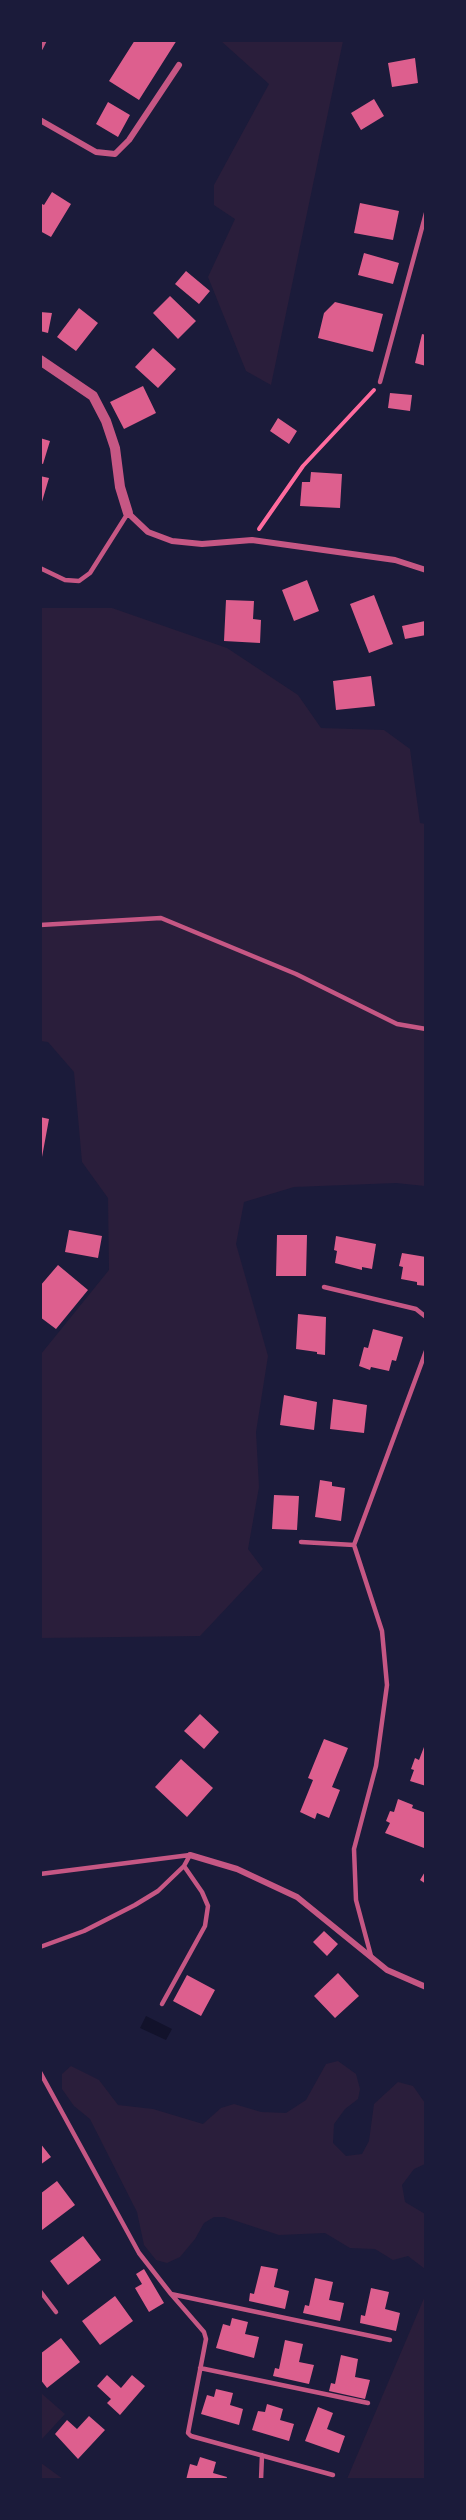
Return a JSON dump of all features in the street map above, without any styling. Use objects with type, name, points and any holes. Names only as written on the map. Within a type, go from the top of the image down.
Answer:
[{"type":"street","points":[[40,48],[45,40]]},
{"type":"street","points":[[40,120],[96,152],[116,154],[129,140],[179,65]]},
{"type":"street","points":[[40,360],[93,396],[106,421],[115,448],[120,487],[128,513],[148,532],[172,541],[202,544],[252,540],[395,560],[426,570]]},
{"type":"street","points":[[190,1855],[237,1869],[297,1896],[387,1970],[426,1987]]},
{"type":"lane","points":[[380,382],[426,213]]},
{"type":"lane","points":[[40,568],[64,580],[79,580],[90,573],[128,513]]},
{"type":"lane","points":[[40,925],[161,918],[297,974],[397,1024],[426,1029]]},
{"type":"lane","points":[[324,1287],[416,1309],[426,1317]]},
{"type":"lane","points":[[371,1957],[356,1900],[354,1849],[376,1766],[387,1685],[382,1631],[354,1545],[426,1351]]},
{"type":"lane","points":[[301,1542],[354,1545]]},
{"type":"lane","points":[[40,1947],[84,1931],[158,1891],[184,1866],[190,1855]]},
{"type":"lane","points":[[40,1874],[190,1855]]},
{"type":"lane","points":[[162,2004],[205,1926],[208,1906],[202,1892],[184,1866]]},
{"type":"lane","points":[[40,2072],[139,2253],[204,2332],[206,2339],[187,2428],[188,2433],[191,2436],[333,2475]]},
{"type":"lane","points":[[40,2291],[56,2312]]},
{"type":"lane","points":[[171,2294],[390,2340]]},
{"type":"lane","points":[[200,2368],[368,2403]]},
{"type":"lane","points":[[261,2480],[262,2455]]},
{"type":"path","points":[[252,540],[303,466],[363,404],[380,382]]},
{"type":"shaded area","points":[[221,41],[343,41],[271,385],[246,371],[208,277],[235,219],[214,205],[214,185],[269,84]]},
{"type":"shaded area","points":[[41,608],[112,608],[227,648],[298,695],[321,728],[384,730],[410,749],[420,823],[426,824],[425,1186],[396,1183],[294,1187],[244,1202],[236,1244],[268,1356],[256,1432],[259,1487],[248,1549],[263,1569],[200,1636],[41,1638],[41,1354],[109,1270],[108,1198],[82,1162],[74,1072],[48,1042],[41,1041]]},
{"type":"shaded area","points":[[146,2016],[172,2029],[166,2040],[140,2028]]},
{"type":"shaded area","points":[[338,2061],[356,2074],[360,2089],[358,2099],[345,2109],[334,2124],[333,2143],[346,2156],[362,2154],[369,2141],[374,2104],[398,2082],[413,2086],[425,2103],[425,2164],[414,2169],[402,2185],[405,2202],[425,2214],[425,2269],[408,2256],[393,2260],[375,2249],[350,2248],[325,2233],[279,2235],[224,2217],[214,2217],[204,2223],[195,2239],[180,2257],[167,2263],[156,2260],[144,2245],[137,2212],[90,2119],[74,2106],[62,2089],[62,2074],[71,2066],[99,2080],[118,2105],[153,2109],[203,2124],[221,2108],[234,2104],[261,2112],[286,2113],[306,2100],[326,2064]]},
{"type":"shaded area","points":[[425,2296],[425,2479],[347,2479]]},
{"type":"shaded area","points":[[41,2393],[65,2414],[41,2440]]},
{"type":"shaded area","points":[[41,2463],[63,2479],[41,2479]]},
{"type":"building","points":[[135,40],[177,40],[139,100],[109,81]]},
{"type":"building","points":[[415,58],[418,83],[392,87],[388,63]]},
{"type":"building","points":[[374,99],[384,116],[361,130],[351,113]]},
{"type":"building","points":[[108,102],[130,115],[118,137],[96,124]]},
{"type":"building","points":[[52,192],[71,204],[51,237],[40,231],[40,203],[44,205]]},
{"type":"building","points":[[360,203],[399,211],[393,240],[354,233]]},
{"type":"building","points":[[364,253],[399,263],[393,284],[358,275]]},
{"type":"building","points":[[186,271],[210,291],[199,304],[175,284]]},
{"type":"building","points":[[170,296],[196,321],[178,339],[153,313]]},
{"type":"building","points":[[335,302],[383,314],[373,352],[318,338],[324,313]]},
{"type":"building","points":[[79,308],[98,323],[76,351],[57,337]]},
{"type":"building","points":[[40,312],[52,313],[48,333],[40,331]]},
{"type":"building","points":[[422,334],[426,335],[426,366],[415,363]]},
{"type":"building","points":[[153,348],[176,369],[158,388],[135,367]]},
{"type":"building","points":[[143,386],[156,413],[124,429],[110,402]]},
{"type":"building","points":[[390,393],[412,395],[410,411],[388,408]]},
{"type":"building","points":[[278,418],[297,431],[289,444],[270,431]]},
{"type":"building","points":[[40,438],[50,441],[43,464],[40,463]]},
{"type":"building","points":[[311,472],[342,474],[340,508],[300,506],[302,482],[310,482]]},
{"type":"building","points":[[40,476],[49,478],[41,505],[40,505]]},
{"type":"building","points":[[307,580],[319,611],[294,621],[282,590]]},
{"type":"building","points":[[374,595],[393,644],[369,653],[350,604]]},
{"type":"building","points":[[226,600],[254,601],[253,619],[261,620],[260,643],[224,641]]},
{"type":"building","points":[[425,621],[426,635],[405,639],[402,626]]},
{"type":"building","points":[[371,676],[375,706],[336,710],[333,681]]},
{"type":"building","points":[[40,1117],[49,1119],[42,1157],[40,1156]]},
{"type":"building","points":[[69,1230],[102,1236],[98,1258],[65,1252]]},
{"type":"building","points":[[277,1235],[307,1235],[306,1276],[276,1276]]},
{"type":"building","points":[[336,1236],[376,1244],[372,1269],[362,1267],[362,1270],[335,1263]]},
{"type":"building","points":[[402,1253],[426,1257],[426,1286],[401,1279],[403,1267],[399,1266]]},
{"type":"building","points":[[58,1265],[88,1290],[56,1329],[40,1317],[40,1286]]},
{"type":"building","points":[[298,1314],[326,1317],[325,1355],[296,1349]]},
{"type":"building","points":[[373,1329],[403,1337],[396,1361],[392,1360],[389,1371],[371,1367],[370,1370],[359,1366],[364,1347],[368,1348]]},
{"type":"building","points":[[284,1395],[317,1402],[314,1430],[280,1425]]},
{"type":"building","points":[[333,1399],[367,1405],[364,1433],[330,1429]]},
{"type":"building","points":[[320,1480],[332,1482],[332,1486],[345,1488],[341,1521],[315,1517]]},
{"type":"building","points":[[274,1495],[299,1496],[297,1530],[272,1529]]},
{"type":"building","points":[[200,1714],[219,1732],[204,1749],[184,1731]]},
{"type":"building","points":[[324,1739],[348,1748],[332,1787],[340,1790],[329,1818],[317,1813],[315,1819],[300,1812],[313,1780],[308,1778]]},
{"type":"building","points":[[424,1747],[426,1748],[426,1786],[410,1781],[415,1758],[419,1760]]},
{"type":"building","points":[[181,1759],[213,1788],[187,1817],[155,1787]]},
{"type":"building","points":[[398,1799],[426,1813],[424,1848],[385,1833],[390,1823],[386,1821],[390,1811],[394,1812]]},
{"type":"building","points":[[426,1870],[426,1884],[420,1880]]},
{"type":"building","points":[[324,1931],[338,1944],[327,1956],[313,1942]]},
{"type":"building","points":[[338,1973],[359,1996],[335,2018],[314,1996]]},
{"type":"building","points":[[187,1975],[215,1990],[201,2016],[173,2001]]},
{"type":"building","points":[[40,2143],[51,2157],[40,2165]]},
{"type":"building","points":[[57,2181],[75,2205],[42,2230],[40,2194]]},
{"type":"building","points":[[83,2236],[101,2260],[68,2285],[50,2261]]},
{"type":"building","points":[[261,2266],[278,2269],[274,2287],[289,2291],[285,2309],[249,2301],[250,2293],[254,2294]]},
{"type":"building","points":[[144,2269],[164,2303],[149,2312],[135,2288],[142,2284],[136,2274]]},
{"type":"building","points":[[315,2278],[333,2282],[329,2300],[344,2303],[340,2321],[303,2313],[305,2305],[309,2306]]},
{"type":"building","points":[[371,2288],[389,2292],[385,2309],[400,2313],[396,2331],[360,2323],[361,2315],[365,2316]]},
{"type":"building","points":[[115,2296],[133,2321],[100,2345],[82,2321]]},
{"type":"building","points":[[232,2318],[248,2322],[245,2334],[259,2337],[254,2358],[216,2348],[223,2324],[230,2326]]},
{"type":"building","points":[[61,2338],[80,2362],[47,2388],[40,2379],[40,2354]]},
{"type":"building","points":[[285,2340],[303,2344],[299,2362],[314,2365],[309,2384],[273,2376],[275,2368],[279,2369]]},
{"type":"building","points":[[341,2355],[358,2359],[355,2377],[370,2380],[365,2399],[329,2391],[331,2383],[335,2384]]},
{"type":"building","points":[[107,2375],[121,2388],[132,2375],[145,2386],[120,2415],[107,2403],[111,2399],[97,2386]]},
{"type":"building","points":[[216,2389],[233,2393],[230,2405],[243,2409],[239,2425],[201,2414],[207,2395],[214,2397]]},
{"type":"building","points":[[267,2404],[283,2409],[280,2420],[294,2424],[289,2441],[252,2430],[258,2411],[265,2412]]},
{"type":"building","points":[[318,2407],[333,2413],[327,2429],[345,2436],[339,2453],[305,2441]]},
{"type":"building","points":[[89,2416],[105,2430],[78,2459],[55,2434],[67,2420],[77,2429]]},
{"type":"building","points":[[200,2457],[216,2462],[213,2473],[227,2477],[226,2480],[186,2480],[190,2464],[197,2466]]}]
